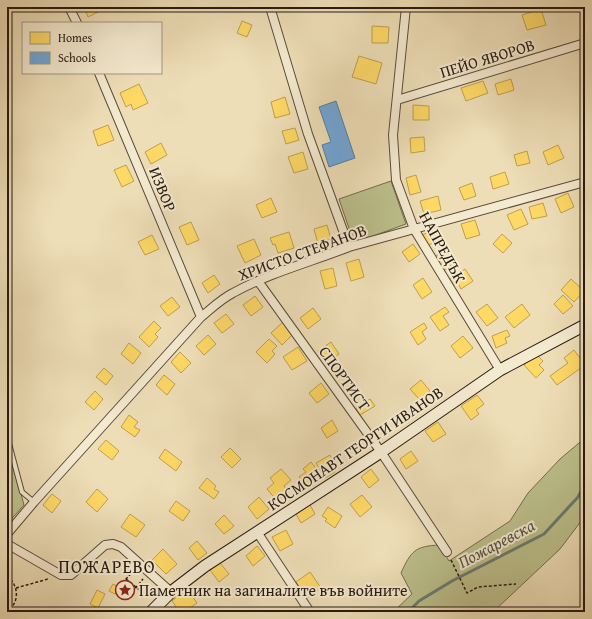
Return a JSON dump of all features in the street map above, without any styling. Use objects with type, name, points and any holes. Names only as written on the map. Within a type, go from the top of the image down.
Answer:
[{"type":"street","points":[[69,7],[76,22]]},
{"type":"street","points":[[270,7],[308,134],[349,246]]},
{"type":"street","name":"НАПРЕДЪК","points":[[406,7],[393,135],[396,180],[414,229],[500,370]]},
{"type":"street","name":"ПЕЙО ЯВОРОВ","points":[[397,100],[585,43]]},
{"type":"street","name":"ИЗВОР","points":[[99,74],[201,317]]},
{"type":"street","name":"ХРИСТО СТЕФАНОВ","points":[[7,534],[201,317],[231,294],[258,281],[312,262],[349,246],[585,182]]},
{"type":"street","name":"СПОРТИСТ","points":[[258,281],[381,452],[447,552]]},
{"type":"street","name":"КОСМОНАВТ ГЕОРГИ ИВАНОВ","points":[[151,612],[170,592],[205,566],[381,452],[500,370],[585,325]]},
{"type":"street","points":[[257,532],[310,612]]},
{"type":"street","points":[[7,544],[61,575],[71,575],[105,545],[113,544],[121,547],[170,592]]},
{"type":"lane","points":[[7,436],[22,492],[34,502]]},
{"type":"path","points":[[454,564],[461,584],[467,593],[478,587],[516,584]]},
{"type":"path","points":[[119,587],[137,567]]},
{"type":"path","points":[[16,588],[61,575]]},
{"type":"path","points":[[7,576],[16,588],[15,602],[7,611]]},
{"type":"path","points":[[129,596],[144,577]]},
{"type":"path","points":[[126,579],[148,597]]},
{"type":"green space","points":[[391,181],[406,224],[354,243],[339,199]]},
{"type":"green space","points":[[585,438],[585,516],[560,549],[493,612],[393,612],[412,594],[401,573],[408,559],[415,551],[419,548],[440,545],[449,561],[510,521],[528,493],[560,459]]},
{"type":"green space","points":[[7,441],[24,505],[7,524]]},
{"type":"building: Homes","points":[[84,7],[98,7],[100,11],[88,17]]},
{"type":"building: Homes","points":[[541,9],[546,25],[527,30],[522,15]]},
{"type":"building: Homes","points":[[242,21],[252,25],[247,37],[237,33]]},
{"type":"building: Homes","points":[[372,26],[389,27],[388,43],[372,43]]},
{"type":"building: Homes","points":[[359,56],[382,63],[376,84],[352,77]]},
{"type":"building: Homes","points":[[511,79],[514,90],[498,95],[495,84]]},
{"type":"building: Homes","points":[[483,81],[488,93],[466,101],[461,88]]},
{"type":"building: Homes","points":[[139,84],[148,103],[133,110],[131,104],[126,107],[120,93]]},
{"type":"building: Homes","points":[[285,97],[290,114],[275,118],[271,102]]},
{"type":"building: Homes","points":[[413,105],[429,106],[429,120],[413,120]]},
{"type":"building: Homes","points":[[108,125],[114,140],[98,146],[93,131]]},
{"type":"building: Homes","points":[[295,128],[299,140],[286,144],[282,131]]},
{"type":"building: Homes","points":[[424,137],[425,151],[411,153],[410,138]]},
{"type":"building: Homes","points":[[161,143],[167,155],[151,164],[145,152]]},
{"type":"building: Homes","points":[[558,145],[564,158],[548,165],[543,152]]},
{"type":"building: Homes","points":[[527,151],[530,163],[517,166],[514,155]]},
{"type":"building: Homes","points":[[303,152],[308,169],[294,173],[288,157]]},
{"type":"building: Homes","points":[[126,165],[134,181],[122,187],[114,170]]},
{"type":"building: Homes","points":[[505,172],[509,184],[493,189],[490,177]]},
{"type":"building: Homes","points":[[416,175],[421,192],[410,195],[406,178]]},
{"type":"building: Homes","points":[[472,183],[476,196],[464,200],[459,188]]},
{"type":"building: Homes","points":[[568,193],[574,207],[561,213],[555,199]]},
{"type":"building: Homes","points":[[438,196],[441,210],[424,214],[420,201]]},
{"type":"building: Homes","points":[[271,198],[277,212],[262,218],[256,205]]},
{"type":"building: Homes","points":[[543,203],[547,216],[532,219],[529,207]]},
{"type":"building: Homes","points":[[521,209],[528,224],[514,230],[507,215]]},
{"type":"building: Homes","points":[[475,220],[480,235],[466,239],[461,224]]},
{"type":"building: Homes","points":[[191,222],[199,240],[187,245],[179,227]]},
{"type":"building: Homes","points":[[327,225],[331,239],[318,244],[314,229]]},
{"type":"building: Homes","points":[[432,230],[438,240],[427,246],[421,236]]},
{"type":"building: Homes","points":[[289,232],[294,248],[278,253],[275,244],[273,245],[270,238]]},
{"type":"building: Homes","points":[[502,234],[512,243],[503,253],[493,244]]},
{"type":"building: Homes","points":[[152,235],[159,249],[145,255],[138,242]]},
{"type":"building: Homes","points":[[254,239],[261,255],[245,263],[237,246]]},
{"type":"building: Homes","points":[[413,244],[420,254],[409,262],[402,252]]},
{"type":"building: Homes","points":[[442,251],[448,259],[451,257],[455,262],[445,270],[435,257]]},
{"type":"building: Homes","points":[[359,259],[364,277],[351,281],[346,263]]},
{"type":"building: Homes","points":[[333,268],[337,286],[325,289],[320,271]]},
{"type":"building: Homes","points":[[465,269],[473,281],[461,289],[458,283],[454,285],[450,279]]},
{"type":"building: Homes","points":[[214,275],[220,284],[208,293],[202,283]]},
{"type":"building: Homes","points":[[423,278],[432,292],[422,299],[413,285]]},
{"type":"building: Homes","points":[[571,279],[584,291],[574,302],[561,290]]},
{"type":"building: Homes","points":[[563,295],[573,306],[563,314],[554,304]]},
{"type":"building: Homes","points":[[255,296],[263,307],[251,316],[243,305]]},
{"type":"building: Homes","points":[[172,297],[180,307],[168,316],[160,306]]},
{"type":"building: Homes","points":[[487,304],[498,318],[487,326],[476,312]]},
{"type":"building: Homes","points":[[522,304],[530,315],[514,328],[505,317]]},
{"type":"building: Homes","points":[[445,307],[449,312],[443,316],[449,325],[440,331],[430,317]]},
{"type":"building: Homes","points":[[313,308],[321,319],[308,329],[300,318]]},
{"type":"building: Homes","points":[[226,314],[234,324],[222,333],[214,323]]},
{"type":"building: Homes","points":[[154,321],[161,328],[155,334],[158,337],[149,347],[139,337]]},
{"type":"building: Homes","points":[[283,322],[293,334],[282,345],[271,333]]},
{"type":"building: Homes","points":[[424,323],[427,328],[422,332],[426,339],[418,345],[410,332]]},
{"type":"building: Homes","points":[[507,330],[510,336],[505,338],[507,343],[496,348],[492,336]]},
{"type":"building: Homes","points":[[208,335],[216,344],[204,355],[196,346]]},
{"type":"building: Homes","points":[[463,336],[473,348],[460,358],[451,346]]},
{"type":"building: Homes","points":[[269,339],[277,346],[272,351],[275,354],[267,363],[256,352]]},
{"type":"building: Homes","points":[[331,342],[339,354],[327,363],[318,351]]},
{"type":"building: Homes","points":[[129,343],[141,353],[133,364],[121,354]]},
{"type":"building: Homes","points":[[298,347],[307,361],[292,370],[283,357]]},
{"type":"building: Homes","points":[[574,350],[585,365],[557,385],[550,376],[568,363],[564,358]]},
{"type":"building: Homes","points":[[180,352],[191,363],[181,373],[171,362]]},
{"type":"building: Homes","points":[[536,354],[543,361],[539,365],[544,370],[536,378],[524,365]]},
{"type":"building: Homes","points":[[104,368],[113,376],[106,385],[96,377]]},
{"type":"building: Homes","points":[[164,375],[175,384],[167,395],[156,385]]},
{"type":"building: Homes","points":[[421,380],[430,391],[420,400],[410,389]]},
{"type":"building: Homes","points":[[321,383],[329,394],[317,403],[309,393]]},
{"type":"building: Homes","points":[[95,391],[103,399],[94,410],[85,402]]},
{"type":"building: Homes","points":[[477,395],[484,404],[476,410],[479,414],[471,420],[461,406]]},
{"type":"building: Homes","points":[[370,399],[375,406],[360,415],[356,408]]},
{"type":"building: Homes","points":[[129,415],[138,422],[134,427],[140,430],[135,437],[121,427]]},
{"type":"building: Homes","points":[[332,420],[338,431],[327,438],[321,428]]},
{"type":"building: Homes","points":[[438,422],[446,434],[433,442],[425,431]]},
{"type":"building: Homes","points":[[106,440],[119,451],[112,460],[98,449]]},
{"type":"building: Homes","points":[[230,448],[241,459],[232,468],[221,457]]},
{"type":"building: Homes","points":[[165,449],[182,462],[176,471],[159,458]]},
{"type":"building: Homes","points":[[411,451],[418,461],[406,469],[400,459]]},
{"type":"building: Homes","points":[[330,455],[334,462],[330,464],[335,472],[325,478],[316,463]]},
{"type":"building: Homes","points":[[311,462],[321,475],[307,486],[299,477],[306,472],[303,469]]},
{"type":"building: Homes","points":[[281,469],[291,480],[284,486],[288,492],[277,501],[267,489],[274,483],[270,478]]},
{"type":"building: Homes","points":[[371,469],[379,480],[369,488],[361,477]]},
{"type":"building: Homes","points":[[207,478],[216,486],[214,489],[219,492],[214,499],[199,488]]},
{"type":"building: Homes","points":[[97,489],[108,499],[97,512],[86,502]]},
{"type":"building: Homes","points":[[52,494],[61,501],[52,513],[43,505]]},
{"type":"building: Homes","points":[[362,495],[372,507],[360,517],[350,504]]},
{"type":"building: Homes","points":[[259,497],[269,509],[257,519],[248,507]]},
{"type":"building: Homes","points":[[176,501],[190,511],[183,521],[169,511]]},
{"type":"building: Homes","points":[[310,505],[315,514],[301,523],[296,514]]},
{"type":"building: Homes","points":[[328,507],[342,516],[335,528],[325,521],[327,519],[322,516]]},
{"type":"building: Homes","points":[[130,514],[145,525],[136,537],[121,527]]},
{"type":"building: Homes","points":[[224,515],[234,526],[224,534],[215,524]]},
{"type":"building: Homes","points":[[286,530],[293,544],[280,551],[272,537]]},
{"type":"building: Homes","points":[[197,541],[207,553],[198,560],[189,548]]},
{"type":"building: Homes","points":[[257,546],[265,556],[253,566],[246,556]]},
{"type":"building: Homes","points":[[163,549],[177,564],[166,574],[152,560]]},
{"type":"building: Homes","points":[[220,563],[229,574],[219,582],[210,570]]},
{"type":"building: Homes","points":[[310,572],[321,588],[307,598],[296,582]]},
{"type":"building: Homes","points":[[113,584],[119,587],[115,594],[109,591]]},
{"type":"building: Homes","points":[[97,590],[105,594],[98,608],[90,604]]},
{"type":"building: Homes","points":[[182,593],[185,597],[190,593],[197,603],[184,612],[180,612],[172,601]]},
{"type":"building: Schools","points":[[336,101],[355,158],[329,167],[322,145],[331,142],[319,107]]},
{"type":"waterway","name":"Пожаревска","points":[[408,612],[419,601],[452,581],[544,534],[578,497],[585,484]]},
{"type":"place","name":"Паметник на загиналите във войните","points":[[125,590]]},
{"type":"district","name":"ПОЖАРЕВО","points":[[107,566]]}]
